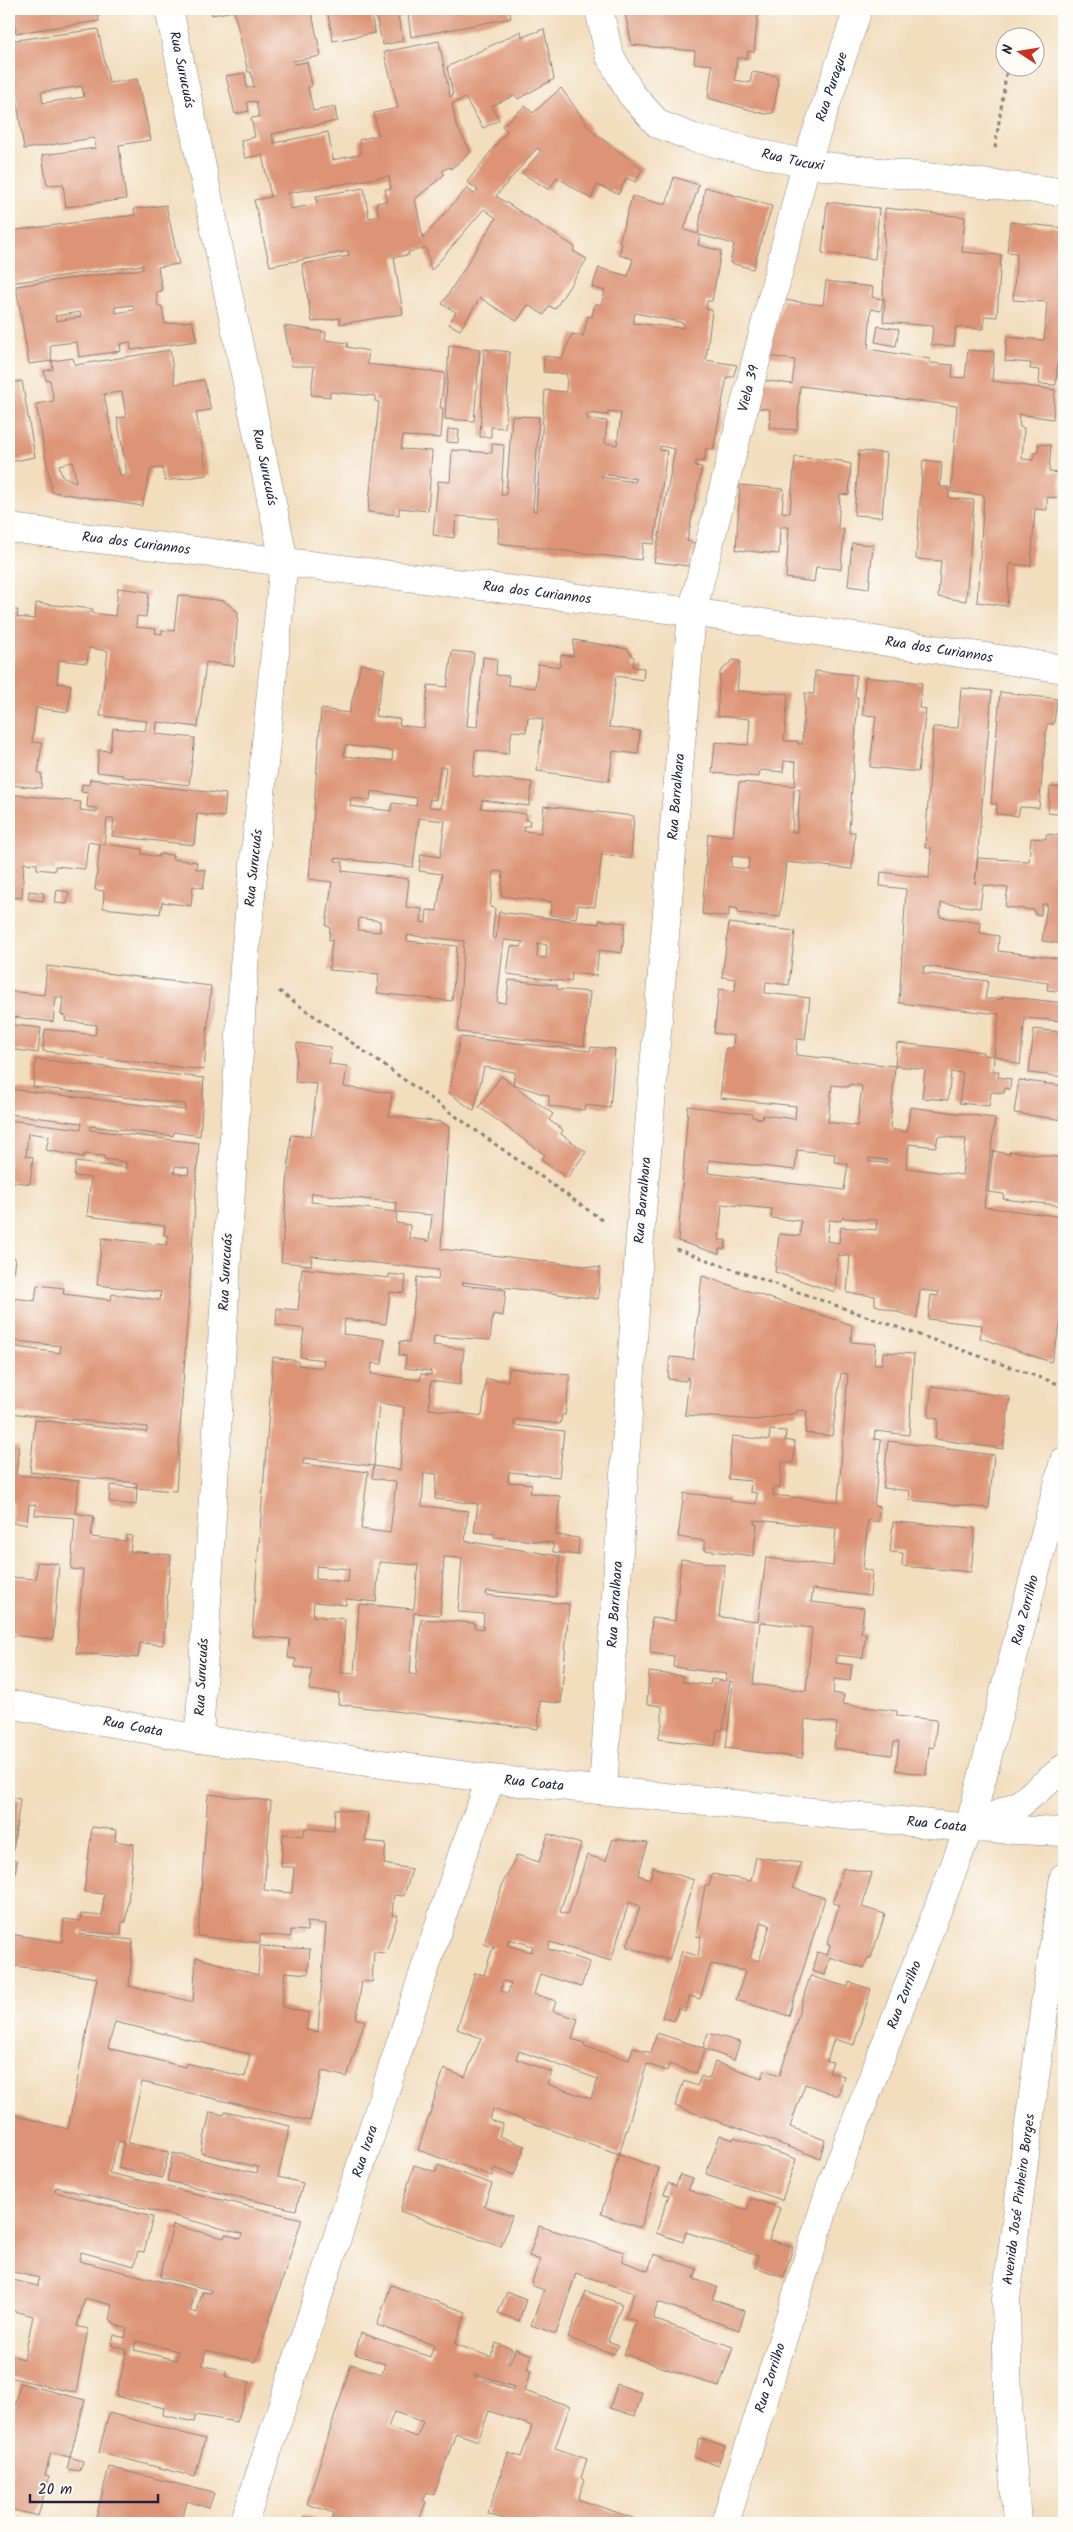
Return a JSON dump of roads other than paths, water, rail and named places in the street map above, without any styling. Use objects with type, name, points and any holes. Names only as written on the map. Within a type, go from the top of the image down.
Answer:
[{"type":"street","name":"Rua Surucuás","points":[[169,9],[284,561],[244,966],[198,1739]]},
{"type":"street","name":"Rua Tucuxi","points":[[599,9],[610,54],[631,94],[658,124],[694,138],[806,164],[1064,192]]},
{"type":"street","name":"Rua Puraque","points":[[806,164],[858,9]]},
{"type":"street","name":"Viela 39","points":[[692,612],[806,164]]},
{"type":"street","name":"Rua dos Curiannos","points":[[9,528],[692,612],[1064,670]]},
{"type":"street","name":"Rua Barralhara","points":[[603,1789],[640,1236],[692,612]]},
{"type":"street","name":"Rua Zorrilho","points":[[725,2523],[831,2186],[969,1828],[1064,1461]]},
{"type":"street","name":"Rua Coata","points":[[9,1704],[198,1739],[491,1779],[969,1828],[1064,1832]]},
{"type":"street","points":[[969,1828],[1020,1804],[1064,1768]]},
{"type":"street","name":"Rua Irara","points":[[244,2523],[462,1855],[491,1779]]},
{"type":"street","name":"Avenida José Pinheiro Borges","points":[[1017,2523],[1008,2407],[1006,2299],[1064,1877]]}]
